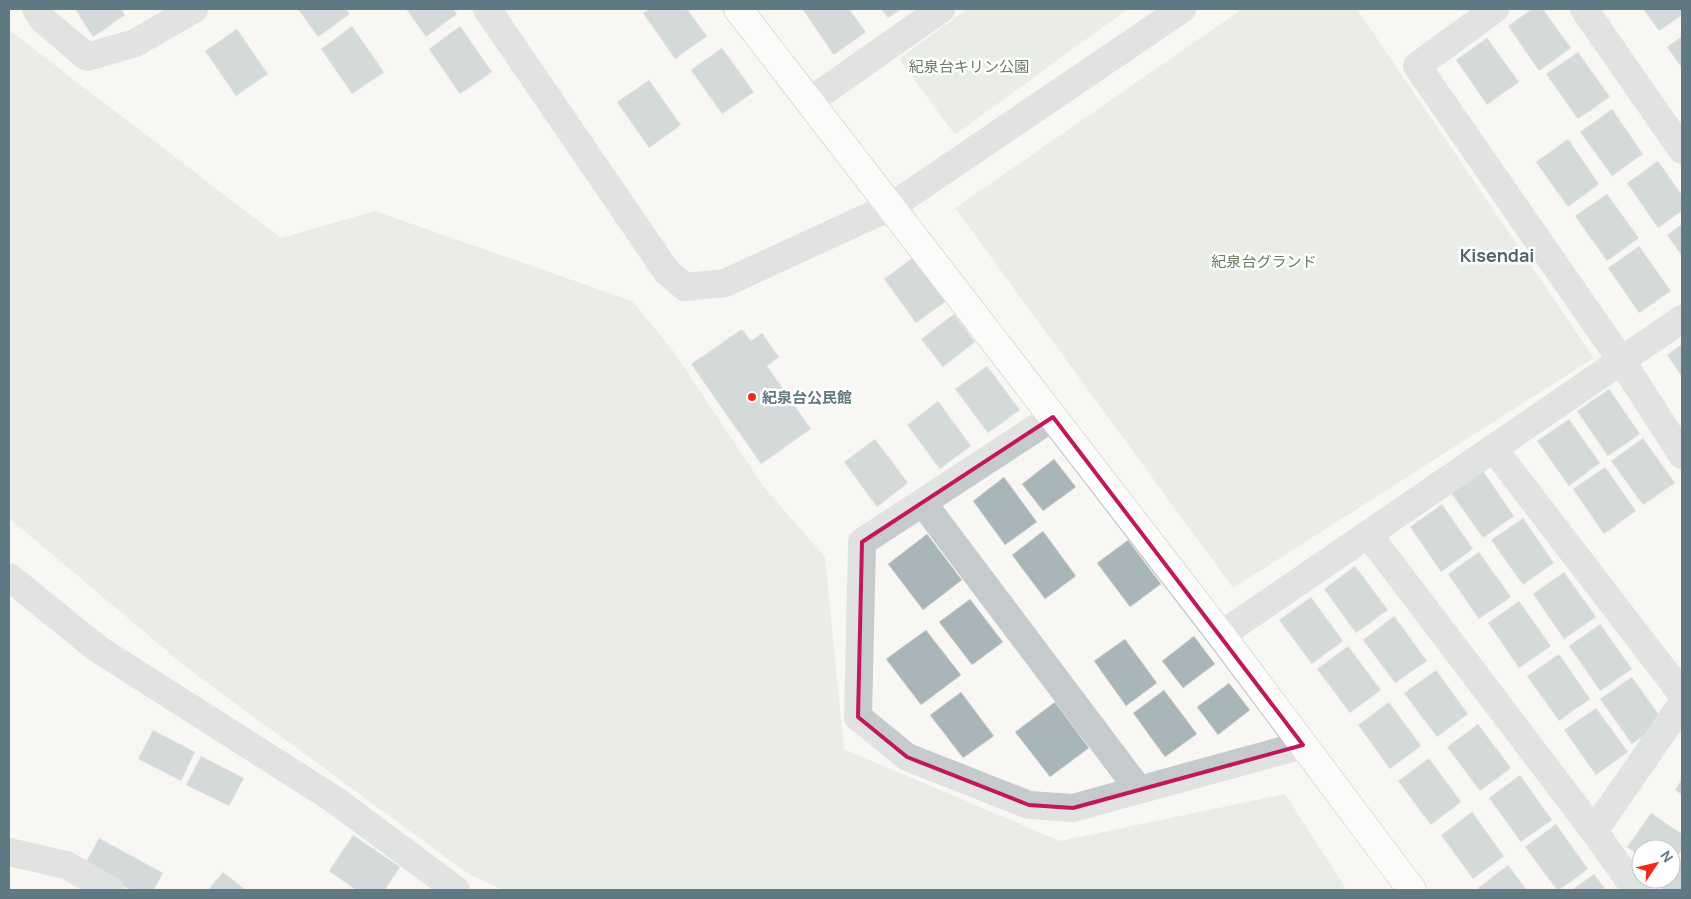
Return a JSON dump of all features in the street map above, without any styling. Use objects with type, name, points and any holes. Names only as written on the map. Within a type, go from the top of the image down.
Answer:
[{"type":"street","points":[[36,9],[44,20],[87,57],[136,43],[194,9]]},
{"type":"street","points":[[487,9],[667,272],[685,286],[725,283],[892,206],[1179,10]]},
{"type":"street","points":[[738,9],[892,206],[1221,635],[1412,890]]},
{"type":"street","points":[[810,101],[941,9]]},
{"type":"street","points":[[1495,9],[1417,66],[1621,360],[1682,456]]},
{"type":"street","points":[[1584,9],[1682,150]]},
{"type":"street","points":[[1221,635],[1682,320]]},
{"type":"street","points":[[1053,418],[862,542],[858,716],[908,757],[1029,805],[1073,808],[1303,745]]},
{"type":"street","points":[[1493,448],[1682,694]]},
{"type":"street","points":[[923,503],[1139,790]]},
{"type":"street","points":[[1368,534],[1594,831],[1636,890]]},
{"type":"street","points":[[9,577],[98,649],[335,800],[456,890]]},
{"type":"street","points":[[1594,831],[1682,704]]},
{"type":"street","points":[[9,852],[66,864],[110,890]]},
{"type":"highlighted area","points":[[1053,417],[1303,745],[1073,808],[1029,805],[907,757],[858,717],[862,542]]},
{"type":"green space","name":"紀泉台キリン公園","points":[[967,9],[1128,9],[955,135],[899,59]]},
{"type":"green space","name":"紀泉台グランド","points":[[1242,9],[1357,9],[1594,358],[1233,588],[955,208]]},
{"type":"green space","points":[[9,30],[281,238],[375,211],[632,301],[672,349],[764,487],[825,557],[844,749],[1060,841],[1285,794],[1347,890],[503,890],[470,875],[187,668],[9,518]]},
{"type":"building","points":[[75,9],[121,9],[125,15],[93,37]]},
{"type":"building","points":[[298,9],[346,9],[350,14],[318,37]]},
{"type":"building","points":[[406,9],[453,9],[457,14],[426,37]]},
{"type":"building","points":[[650,9],[687,9],[707,36],[675,59],[643,13]]},
{"type":"building","points":[[804,9],[849,9],[866,32],[834,55]]},
{"type":"building","points":[[881,9],[902,9],[888,18]]},
{"type":"building","points":[[1532,9],[1543,9],[1571,48],[1539,71],[1508,26]]},
{"type":"building","points":[[1643,9],[1682,9],[1682,15],[1659,31]]},
{"type":"building","points":[[352,26],[384,72],[352,94],[321,49]]},
{"type":"building","points":[[460,26],[492,72],[460,94],[429,49]]},
{"type":"building","points":[[237,29],[268,74],[236,96],[205,51]]},
{"type":"building","points":[[1682,36],[1682,68],[1667,47]]},
{"type":"building","points":[[1487,38],[1519,82],[1487,105],[1456,60]]},
{"type":"building","points":[[722,48],[754,92],[722,114],[691,70]]},
{"type":"building","points":[[1578,52],[1610,97],[1578,119],[1546,74]]},
{"type":"building","points":[[649,80],[681,125],[649,148],[617,102]]},
{"type":"building","points":[[1612,109],[1643,154],[1612,176],[1580,132]]},
{"type":"building","points":[[1568,139],[1599,184],[1568,207],[1536,162]]},
{"type":"building","points":[[1658,161],[1682,195],[1682,211],[1658,228],[1627,183]]},
{"type":"building","points":[[1607,194],[1639,238],[1607,261],[1575,216]]},
{"type":"building","points":[[1682,224],[1682,256],[1667,235]]},
{"type":"building","points":[[1639,246],[1671,291],[1639,313],[1608,268]]},
{"type":"building","points":[[915,256],[948,300],[916,323],[884,279]]},
{"type":"building","points":[[954,314],[975,342],[943,367],[921,339]]},
{"type":"building","name":"紀泉台公民館","points":[[742,329],[751,341],[762,333],[779,357],[767,366],[811,429],[761,464],[691,364]]},
{"type":"building","points":[[1682,344],[1682,377],[1667,355]]},
{"type":"building","points":[[987,366],[1020,410],[988,433],[955,389]]},
{"type":"building","points":[[1609,389],[1640,434],[1608,456],[1577,411]]},
{"type":"building","points":[[938,401],[971,446],[940,469],[907,425]]},
{"type":"building","points":[[1569,419],[1600,463],[1569,486],[1537,441]]},
{"type":"building","points":[[1643,438],[1675,483],[1643,505],[1611,461]]},
{"type":"building","points":[[875,439],[908,483],[877,507],[844,462]]},
{"type":"building","points":[[1054,459],[1076,487],[1043,511],[1022,484]]},
{"type":"building","points":[[1605,467],[1636,511],[1604,534],[1573,489]]},
{"type":"building","points":[[1483,471],[1514,516],[1483,538],[1451,493]]},
{"type":"building","points":[[1004,477],[1037,522],[1005,545],[973,501]]},
{"type":"building","points":[[1442,504],[1473,549],[1441,572],[1410,527]]},
{"type":"building","points":[[1523,518],[1554,563],[1523,585],[1491,540]]},
{"type":"building","points":[[1043,531],[1076,576],[1045,599],[1012,555]]},
{"type":"building","points":[[927,534],[962,580],[923,610],[888,564]]},
{"type":"building","points":[[1128,540],[1161,584],[1130,607],[1097,563]]},
{"type":"building","points":[[1479,552],[1511,597],[1479,619],[1448,574]]},
{"type":"building","points":[[1355,566],[1388,610],[1356,633],[1324,589]]},
{"type":"building","points":[[1564,572],[1596,617],[1564,639],[1533,594]]},
{"type":"building","points":[[1311,597],[1343,641],[1312,664],[1279,620]]},
{"type":"building","points":[[970,599],[1003,642],[972,665],[939,622]]},
{"type":"building","points":[[1519,601],[1551,646],[1519,668],[1488,623]]},
{"type":"building","points":[[1394,616],[1427,661],[1395,683],[1363,640]]},
{"type":"building","points":[[1600,624],[1632,669],[1600,691],[1569,646]]},
{"type":"building","points":[[926,630],[961,675],[921,705],[886,659]]},
{"type":"building","points":[[1194,636],[1215,664],[1183,688],[1162,661]]},
{"type":"building","points":[[1125,639],[1157,683],[1126,706],[1094,661]]},
{"type":"building","points":[[1348,646],[1381,690],[1350,713],[1317,669]]},
{"type":"building","points":[[1559,654],[1590,699],[1559,721],[1527,676]]},
{"type":"building","points":[[1436,670],[1468,714],[1437,737],[1404,693]]},
{"type":"building","points":[[1632,677],[1664,722],[1632,744],[1600,699]]},
{"type":"building","points":[[1229,683],[1250,710],[1218,735],[1197,707]]},
{"type":"building","points":[[1164,690],[1197,734],[1165,757],[1133,713]]},
{"type":"building","points":[[961,692],[994,736],[963,758],[930,715]]},
{"type":"building","points":[[1055,702],[1089,748],[1050,777],[1015,732]]},
{"type":"building","points":[[1389,702],[1421,746],[1390,769],[1358,725]]},
{"type":"building","points":[[1596,708],[1628,752],[1596,775],[1564,730]]},
{"type":"building","points":[[1478,724],[1511,768],[1480,791],[1447,747]]},
{"type":"building","points":[[153,730],[195,752],[181,781],[138,759]]},
{"type":"building","points":[[201,756],[244,778],[229,806],[186,785]]},
{"type":"building","points":[[1429,758],[1461,802],[1431,825],[1398,781]]},
{"type":"building","points":[[1520,775],[1552,820],[1521,842],[1489,798]]},
{"type":"building","points":[[1682,779],[1682,795],[1675,790]]},
{"type":"building","points":[[1472,812],[1504,856],[1473,879],[1441,835]]},
{"type":"building","points":[[1651,813],[1682,834],[1682,850],[1681,851],[1681,839],[1633,839]]},
{"type":"building","points":[[1556,824],[1588,869],[1559,890],[1557,890],[1525,847]]},
{"type":"building","points":[[353,835],[400,867],[385,890],[356,890],[329,871]]},
{"type":"building","points":[[99,838],[163,873],[154,890],[130,890],[84,866]]},
{"type":"building","points":[[1631,841],[1631,850],[1627,847]]},
{"type":"building","points":[[1682,859],[1682,890],[1661,889],[1681,889]]},
{"type":"building","points":[[1508,865],[1527,890],[1479,890],[1478,888]]},
{"type":"building","points":[[223,872],[246,890],[208,890]]},
{"type":"building","points":[[1594,874],[1606,890],[1572,890]]},
{"type":"place","name":"紀泉台公民館","points":[[752,397]]},
{"type":"district","name":"Kisendai","points":[[1497,255]]}]
